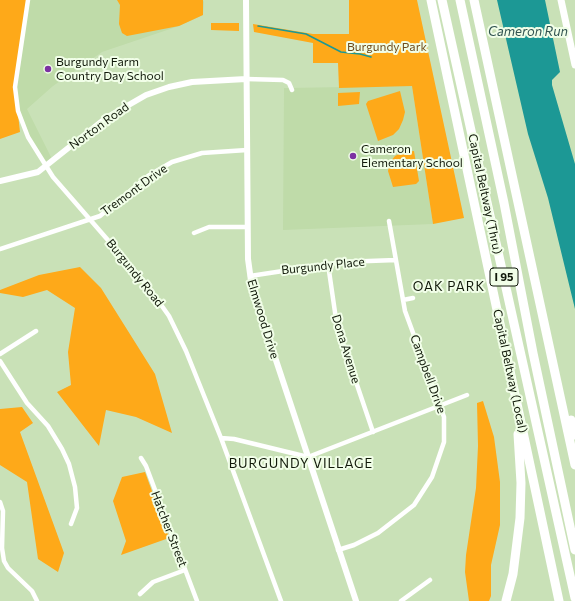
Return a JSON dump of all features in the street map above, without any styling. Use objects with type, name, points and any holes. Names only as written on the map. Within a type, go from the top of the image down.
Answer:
[{"type":"highway","name":"Capital Beltway (Local)","points":[[431,0],[513,389],[560,601]]},
{"type":"highway","name":"Capital Beltway (Thru)","points":[[442,0],[575,598]]},
{"type":"highway","name":"Capital Beltway (Thru)","points":[[460,0],[504,203],[532,353],[574,547]]},
{"type":"highway","name":"I 95","points":[[474,0],[575,465]]},
{"type":"highway","points":[[545,331],[575,435]]},
{"type":"highway","points":[[506,601],[513,574],[520,518],[521,483],[513,389]]},
{"type":"highway","points":[[500,601],[516,553]]},
{"type":"main road","points":[[561,0],[575,64]]},
{"type":"street","name":"Burgundy Road","points":[[28,0],[16,72],[17,105],[28,137],[46,166],[90,220],[147,285],[168,316],[186,351],[221,438],[282,601]]},
{"type":"street","name":"Elmwood Drive","points":[[246,0],[248,227],[250,276],[258,306],[356,601]]},
{"type":"street","name":"Norton Road","points":[[0,181],[34,173],[46,166],[106,118],[146,95],[169,87],[192,82],[246,79],[283,80],[289,83],[292,90]]},
{"type":"street","name":"Tremont Drive","points":[[0,250],[100,216],[148,176],[172,162],[202,153],[247,150]]},
{"type":"street","name":"Campbell Drive","points":[[338,550],[354,545],[378,534],[406,513],[421,497],[432,477],[444,442],[445,425],[440,406],[408,322],[389,221]]},
{"type":"street","points":[[194,233],[209,227],[248,227]]},
{"type":"street","name":"Burgundy Place","points":[[250,276],[328,264],[396,260]]},
{"type":"street","name":"Dona Avenue","points":[[328,264],[338,326],[373,432]]},
{"type":"street","points":[[403,300],[413,298]]},
{"type":"street","points":[[0,354],[36,331]]},
{"type":"street","points":[[0,361],[27,404],[48,426],[69,464],[75,487],[77,508],[71,524]]},
{"type":"street","points":[[221,438],[234,439],[308,457],[467,395]]},
{"type":"street","name":"Hatcher Street","points":[[141,458],[146,466],[197,601]]},
{"type":"street","points":[[0,502],[3,511],[2,548],[4,561],[8,568],[32,592],[37,601]]},
{"type":"street","points":[[140,594],[153,582],[185,570]]},
{"type":"street","points":[[400,601],[430,580]]},
{"type":"shaded area","name":"Burgundy Farm Country Day School","points":[[28,0],[203,0],[204,2],[203,15],[179,26],[102,52],[53,86],[27,109],[53,161],[46,166],[21,120],[15,87]]},
{"type":"shaded area","name":"Cameron Elementary School","points":[[412,86],[433,224],[283,230],[284,88]]},
{"type":"green space","points":[[0,0],[28,0],[15,87],[20,132],[0,139]]},
{"type":"green space","points":[[117,0],[203,0],[203,15],[179,26],[127,36],[122,33],[119,24],[120,5]]},
{"type":"green space","name":"Burgundy Park","points":[[349,0],[417,0],[464,218],[433,224],[412,86],[339,88],[338,63],[313,63],[313,43],[254,32],[253,24],[313,34],[349,34]]},
{"type":"green space","points":[[211,23],[239,23],[239,31],[211,30]]},
{"type":"green space","points":[[400,91],[405,112],[403,120],[399,129],[393,135],[378,141],[366,104],[368,101]]},
{"type":"green space","points":[[360,92],[359,104],[338,106],[338,93]]},
{"type":"green space","points":[[414,151],[419,181],[416,184],[393,187],[388,171],[390,162],[395,156],[403,152]]},
{"type":"green space","points":[[80,267],[101,288],[155,374],[172,433],[136,417],[106,410],[99,446],[57,392],[71,385],[68,352],[75,308],[47,290],[23,297],[0,293],[0,290],[39,275]]},
{"type":"green space","points":[[483,401],[494,437],[500,482],[500,525],[491,565],[491,596],[489,601],[469,601],[465,572],[466,555],[476,488],[478,446],[477,403]]},
{"type":"green space","points":[[22,407],[33,423],[20,432],[64,553],[58,572],[38,559],[27,482],[0,465],[0,409]]},
{"type":"green space","points":[[145,472],[169,538],[121,555],[126,541],[113,501],[122,477]]},
{"type":"water","name":"Cameron Run","points":[[497,0],[545,0],[560,72],[552,80],[552,85],[575,164],[575,309],[548,198],[528,134]]},
{"type":"waterway","points":[[258,26],[306,34],[341,52],[371,57]]},
{"type":"place","name":"Burgundy Farm Country Day School","points":[[48,69]]},
{"type":"place","name":"Cameron Elementary School","points":[[353,156]]},
{"type":"district","name":"OAK PARK","points":[[449,287]]},
{"type":"district","name":"BURGUNDY VILLAGE","points":[[301,464]]}]
